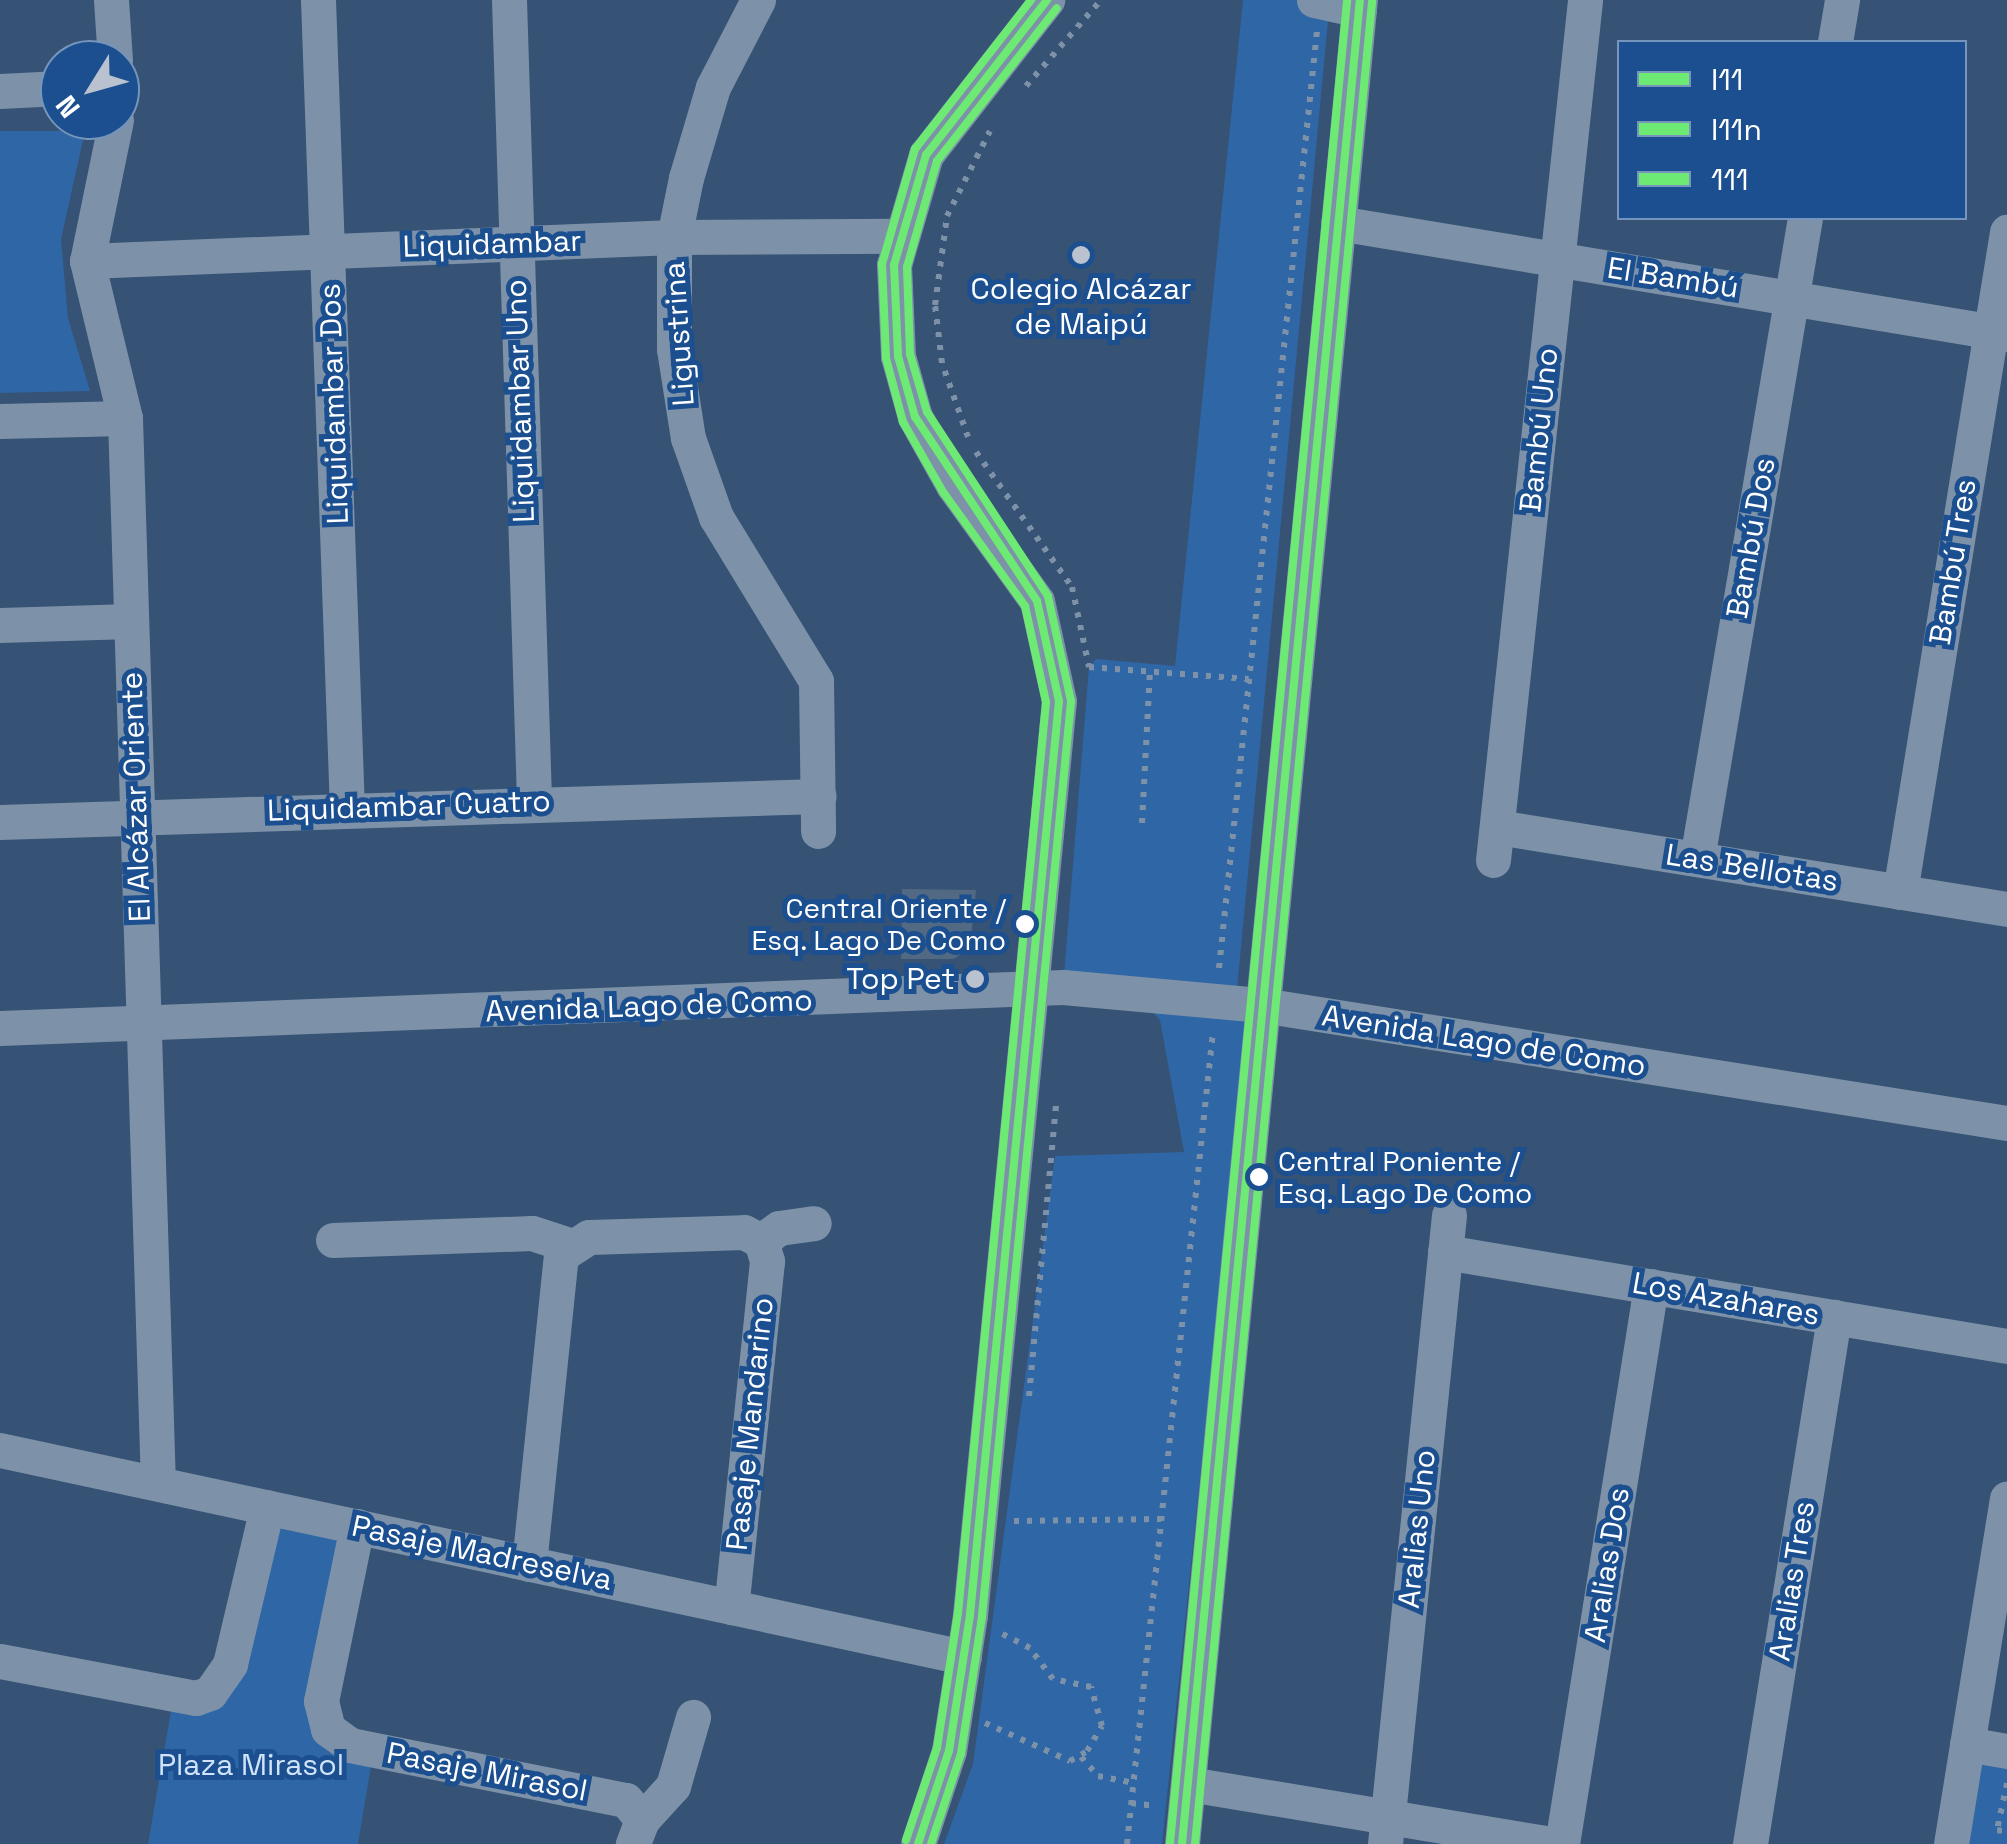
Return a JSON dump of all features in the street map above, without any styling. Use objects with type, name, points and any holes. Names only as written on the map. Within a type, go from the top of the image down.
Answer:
[{"type":"street","points":[[111,0],[113,40]]},
{"type":"street","name":"Liquidambar Dos","points":[[318,0],[348,808]]},
{"type":"street","name":"Liquidambar Uno","points":[[509,0],[534,801]]},
{"type":"street","name":"Ligustrina","points":[[758,0],[713,87],[674,236],[674,349],[688,438],[728,540],[816,681],[818,831]]},
{"type":"street","points":[[918,1844],[942,1784],[964,1657],[1058,675],[1025,578],[953,485],[916,417],[894,324],[898,236],[936,140],[1048,0]]},
{"type":"street","name":"Bambú Uno","points":[[1495,844],[1585,0]]},
{"type":"street","points":[[1835,40],[1842,0]]},
{"type":"street","points":[[1182,1844],[1359,5],[1317,1]]},
{"type":"street","points":[[0,91],[40,89]]},
{"type":"street","name":"El Alcázar Oriente","points":[[112,140],[87,261],[125,418],[158,1483]]},
{"type":"street","name":"Bambú Dos","points":[[1698,860],[1806,220]]},
{"type":"street","name":"El Bambú","points":[[1338,223],[1999,332]]},
{"type":"street","name":"Bambú Tres","points":[[1900,892],[1999,332],[2007,232]]},
{"type":"street","name":"Liquidambar","points":[[87,261],[674,236],[898,236]]},
{"type":"street","points":[[0,422],[125,418]]},
{"type":"street","points":[[0,625],[131,621]]},
{"type":"street","name":"Liquidambar Cuatro","points":[[0,822],[534,801],[819,796]]},
{"type":"street","name":"Las Bellotas","points":[[1495,844],[1698,860],[2007,909]]},
{"type":"street","name":"Avenida Lago de Como","points":[[0,1028],[1030,991],[1262,1005],[2007,1124]]},
{"type":"street","name":"Aralias Uno","points":[[1386,1830],[1449,1215]]},
{"type":"street","points":[[332,1240],[532,1234],[568,1245],[589,1237],[744,1232],[762,1241],[779,1228],[814,1223]]},
{"type":"street","name":"Pasaje Mandarino","points":[[731,1607],[767,1261],[762,1241]]},
{"type":"street","points":[[529,1564],[558,1266],[568,1245]]},
{"type":"street","name":"Los Azahares","points":[[1445,1252],[2007,1346]]},
{"type":"street","name":"Aralias Dos","points":[[1562,1844],[1651,1286]]},
{"type":"street","name":"Aralias Tres","points":[[1750,1844],[1834,1317]]},
{"type":"street","name":"Pasaje Madreselva","points":[[0,1450],[964,1657]]},
{"type":"street","points":[[1950,1844],[2003,1543],[2007,1499]]},
{"type":"street","points":[[0,1661],[196,1698],[210,1693],[230,1664],[267,1507]]},
{"type":"street","name":"Pasaje Mirasol","points":[[357,1526],[321,1701],[338,1739],[626,1800],[638,1832]]},
{"type":"street","points":[[638,1832],[673,1786],[694,1716]]},
{"type":"street","points":[[1967,1744],[2007,1751]]},
{"type":"street","points":[[1188,1784],[1386,1830],[1552,1844]]},
{"type":"path","points":[[1012,101],[1101,0]]},
{"type":"path","points":[[1127,1844],[1317,1]]},
{"type":"path","points":[[995,122],[940,246],[936,335],[950,392],[973,448],[1072,588],[1089,667],[1250,679]]},
{"type":"path","points":[[1142,823],[1150,672]]},
{"type":"path","points":[[1014,1520],[1161,1519]]},
{"type":"path","points":[[984,1723],[1062,1760],[1081,1757],[1102,1726],[1098,1696],[1084,1682],[1053,1679],[1030,1648],[997,1632]]},
{"type":"path","points":[[1081,1757],[1098,1776],[1134,1782]]},
{"type":"path","points":[[2007,1782],[1997,1830],[2007,1832]]},
{"type":"green space","points":[[1243,0],[1330,0],[1237,990],[1063,987],[1089,667],[1096,659],[1175,666]]},
{"type":"green space","points":[[0,131],[40,131],[40,140],[83,140],[61,239],[68,318],[90,391],[0,393]]},
{"type":"green space","points":[[1151,1010],[1248,1016],[1162,1844],[944,1844],[973,1764],[1055,1156],[1184,1152],[1160,1020]]},
{"type":"green space","name":"Plaza Mirasol","points":[[274,1523],[335,1539],[341,1548],[308,1694],[372,1760],[358,1844],[148,1844],[172,1705],[204,1702]]},
{"type":"green space","points":[[2007,1755],[2007,1844],[1967,1844],[1976,1762]]},
{"type":"building","points":[[902,889],[976,890],[970,947],[954,959],[901,959]]},
{"type":"transit line","name":"111","points":[[906,1840],[937,1748],[958,1613],[1046,702],[1025,606],[943,492],[903,422],[886,358],[882,264],[915,149],[1031,0]]},
{"type":"transit line","name":"I11","points":[[918,1844],[949,1751],[970,1615],[1059,701],[1037,601],[915,417],[898,356],[894,265],[926,155],[1047,0]]},
{"type":"transit line","name":"111","points":[[1170,1843],[1347,0]]},
{"type":"transit line","name":"I11","points":[[1182,1844],[1360,0]]},
{"type":"transit line","name":"I11n","points":[[1195,1844],[1372,1]]},
{"type":"transit line","name":"I11n","points":[[931,1844],[961,1754],[982,1616],[1071,701],[1048,596],[927,412],[910,354],[907,267],[937,161],[1057,8]]},
{"type":"place","name":"Colegio Alcázar de Maipú","points":[[1081,255]]},
{"type":"place","name":"Central Oriente / Esq. Lago De Como","points":[[1025,924]]},
{"type":"place","name":"Top Pet","points":[[975,979]]},
{"type":"place","name":"Central Poniente / Esq. Lago De Como","points":[[1259,1177]]}]
